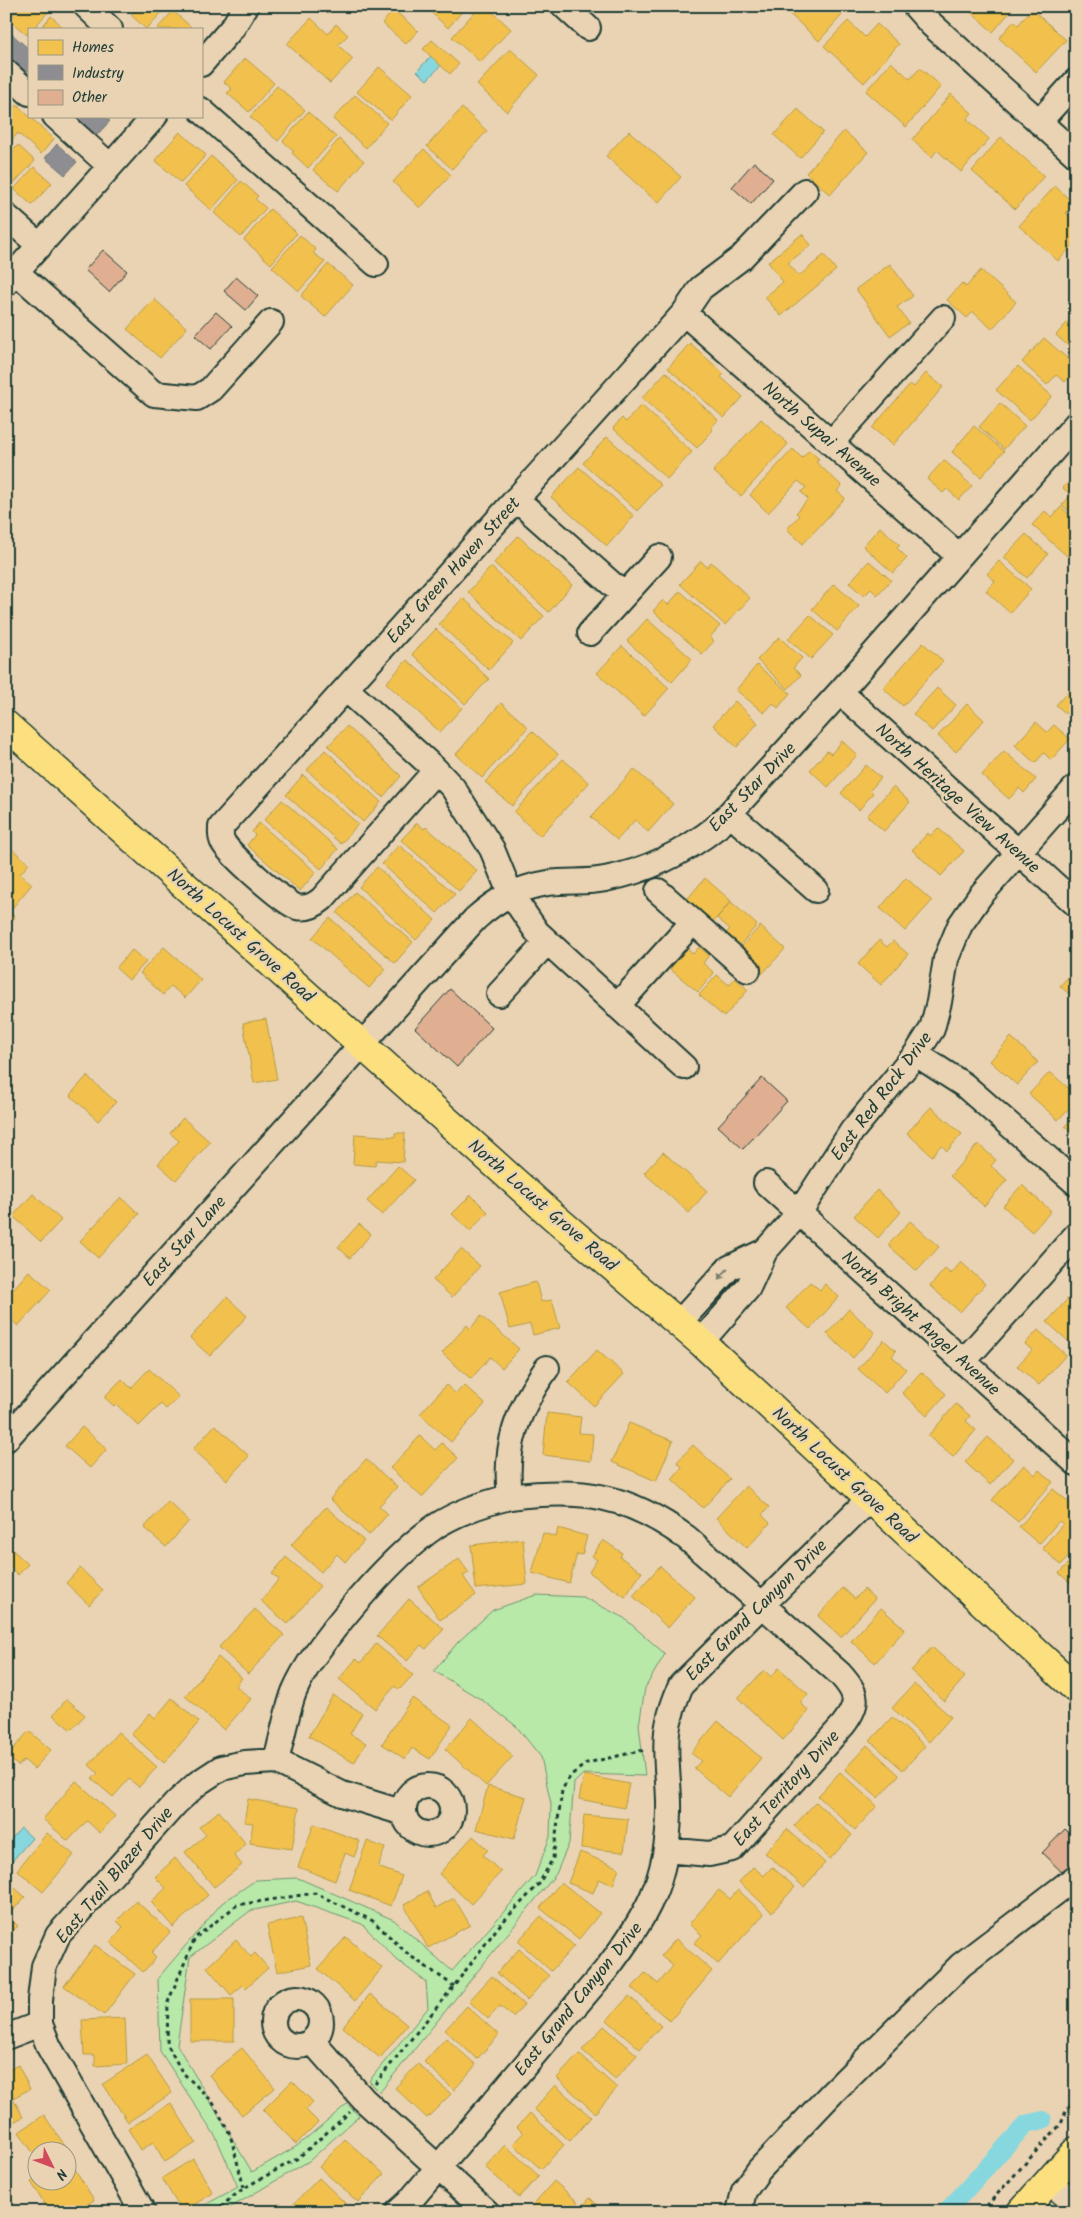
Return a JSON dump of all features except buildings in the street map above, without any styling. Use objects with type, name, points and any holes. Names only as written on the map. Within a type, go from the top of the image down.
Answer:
[{"type":"main road","name":"North Locust Grove Road","points":[[6,725],[362,1043],[554,1218],[701,1342],[1076,1689]]},
{"type":"main road","points":[[1021,2212],[1076,2151]]},
{"type":"street","points":[[86,6],[109,28]]},
{"type":"street","points":[[202,63],[233,27],[246,6]]},
{"type":"street","points":[[564,6],[588,28]]},
{"type":"street","points":[[915,6],[931,24],[1076,155]]},
{"type":"street","points":[[6,72],[28,92]]},
{"type":"street","points":[[1039,122],[1076,81]]},
{"type":"street","points":[[202,111],[376,264]]},
{"type":"street","points":[[57,118],[110,166]]},
{"type":"street","points":[[153,118],[11,278],[154,394],[197,398],[211,389],[270,322]]},
{"type":"street","name":"East Green Haven Street","points":[[436,770],[322,899],[310,906],[297,907],[283,900],[226,848],[220,836],[222,827],[684,313],[701,288],[741,258],[805,191]]},
{"type":"street","points":[[6,216],[40,246]]},
{"type":"street","name":"North Supai Avenue","points":[[684,313],[960,556]]},
{"type":"street","points":[[831,443],[943,318]]},
{"type":"street","name":"East Star Drive","points":[[362,1043],[475,919],[493,903],[510,893],[549,883],[604,880],[641,870],[701,839],[730,814],[1076,424]]},
{"type":"street","points":[[516,499],[624,594]]},
{"type":"street","points":[[590,633],[659,557]]},
{"type":"street","points":[[346,689],[436,770],[453,788],[492,849],[510,893],[537,932],[684,1067]]},
{"type":"street","name":"North Heritage View Avenue","points":[[840,692],[1076,904]]},
{"type":"street","name":"East Red Rock Drive","points":[[701,1342],[748,1288],[765,1251],[799,1213],[852,1131],[916,1054],[932,1029],[946,959],[960,925],[980,896],[1076,787]]},
{"type":"street","points":[[730,814],[816,890]]},
{"type":"street","points":[[658,891],[748,970]]},
{"type":"street","points":[[617,1006],[693,922]]},
{"type":"street","points":[[500,994],[547,942]]},
{"type":"street","name":"East Star Lane","points":[[6,1439],[362,1043]]},
{"type":"street","points":[[916,1054],[970,1090],[1076,1183]]},
{"type":"street","name":"North Bright Angel Avenue","points":[[766,1184],[1076,1463]]},
{"type":"street","points":[[963,1362],[1076,1235]]},
{"type":"street","name":"East Red Rock Drive","points":[[679,1323],[729,1268],[765,1251]]},
{"type":"street","points":[[510,1497],[507,1471],[517,1422],[531,1391],[547,1368]]},
{"type":"street","points":[[404,1813],[342,1794],[276,1761],[294,1692],[317,1651],[373,1585],[408,1549],[437,1526],[466,1511],[510,1497],[544,1493],[586,1494],[612,1499],[646,1512],[665,1522],[687,1538],[761,1605]]},
{"type":"street","name":"East Grand Canyon Drive","points":[[398,2212],[438,2168],[627,1942],[655,1895],[666,1850],[670,1812],[667,1733],[672,1708],[681,1685],[870,1498]]},
{"type":"street","name":"East Territory Drive","points":[[666,1850],[709,1854],[735,1847],[852,1713],[855,1696],[851,1686],[840,1674],[761,1605]]},
{"type":"street","name":"East Trail Blazer Drive","points":[[143,2212],[49,2047],[40,2024],[40,2000],[44,1966],[58,1935],[169,1810],[198,1783],[221,1768],[245,1763],[276,1761]]},
{"type":"street","points":[[739,2212],[744,2191],[759,2170],[960,1966],[1076,1877]]},
{"type":"street","points":[[6,2037],[40,2024]]},
{"type":"street","points":[[312,2041],[363,2099],[487,2212]]},
{"type":"street","points":[[1049,2181],[1076,2205]]},
{"type":"path","points":[[372,2088],[454,1986],[498,1927],[539,1884],[553,1858],[562,1790],[571,1775],[587,1763],[644,1750]]},
{"type":"path","points":[[244,2188],[230,2134],[212,2101],[182,2072],[167,2044],[168,2002],[195,1938],[237,1905],[315,1893],[373,1921],[409,1955],[454,1986]]},
{"type":"path","points":[[981,2212],[1061,2124],[1066,2111],[1076,2100]]},
{"type":"path","points":[[214,2212],[244,2188],[298,2158],[354,2108]]},
{"type":"green space","points":[[536,1595],[583,1597],[624,1618],[665,1654],[645,1688],[639,1725],[645,1776],[583,1774],[574,1783],[569,1843],[556,1874],[380,2092],[369,2081],[428,2008],[426,1982],[397,1960],[362,1924],[296,1901],[250,1911],[190,1957],[177,2045],[252,2172],[297,2146],[347,2104],[359,2116],[309,2161],[223,2212],[192,2212],[238,2187],[216,2137],[160,2051],[158,1978],[222,1903],[256,1880],[298,1878],[394,1920],[452,1971],[535,1876],[550,1837],[551,1804],[541,1757],[516,1726],[482,1700],[434,1671],[458,1642],[493,1610]]},
{"type":"water","points":[[436,51],[446,60],[427,80],[417,71]]},
{"type":"water","points":[[21,1828],[32,1838],[12,1861],[6,1857],[6,1845]]},
{"type":"waterway","points":[[946,2212],[1026,2124],[1043,2120]]}]
